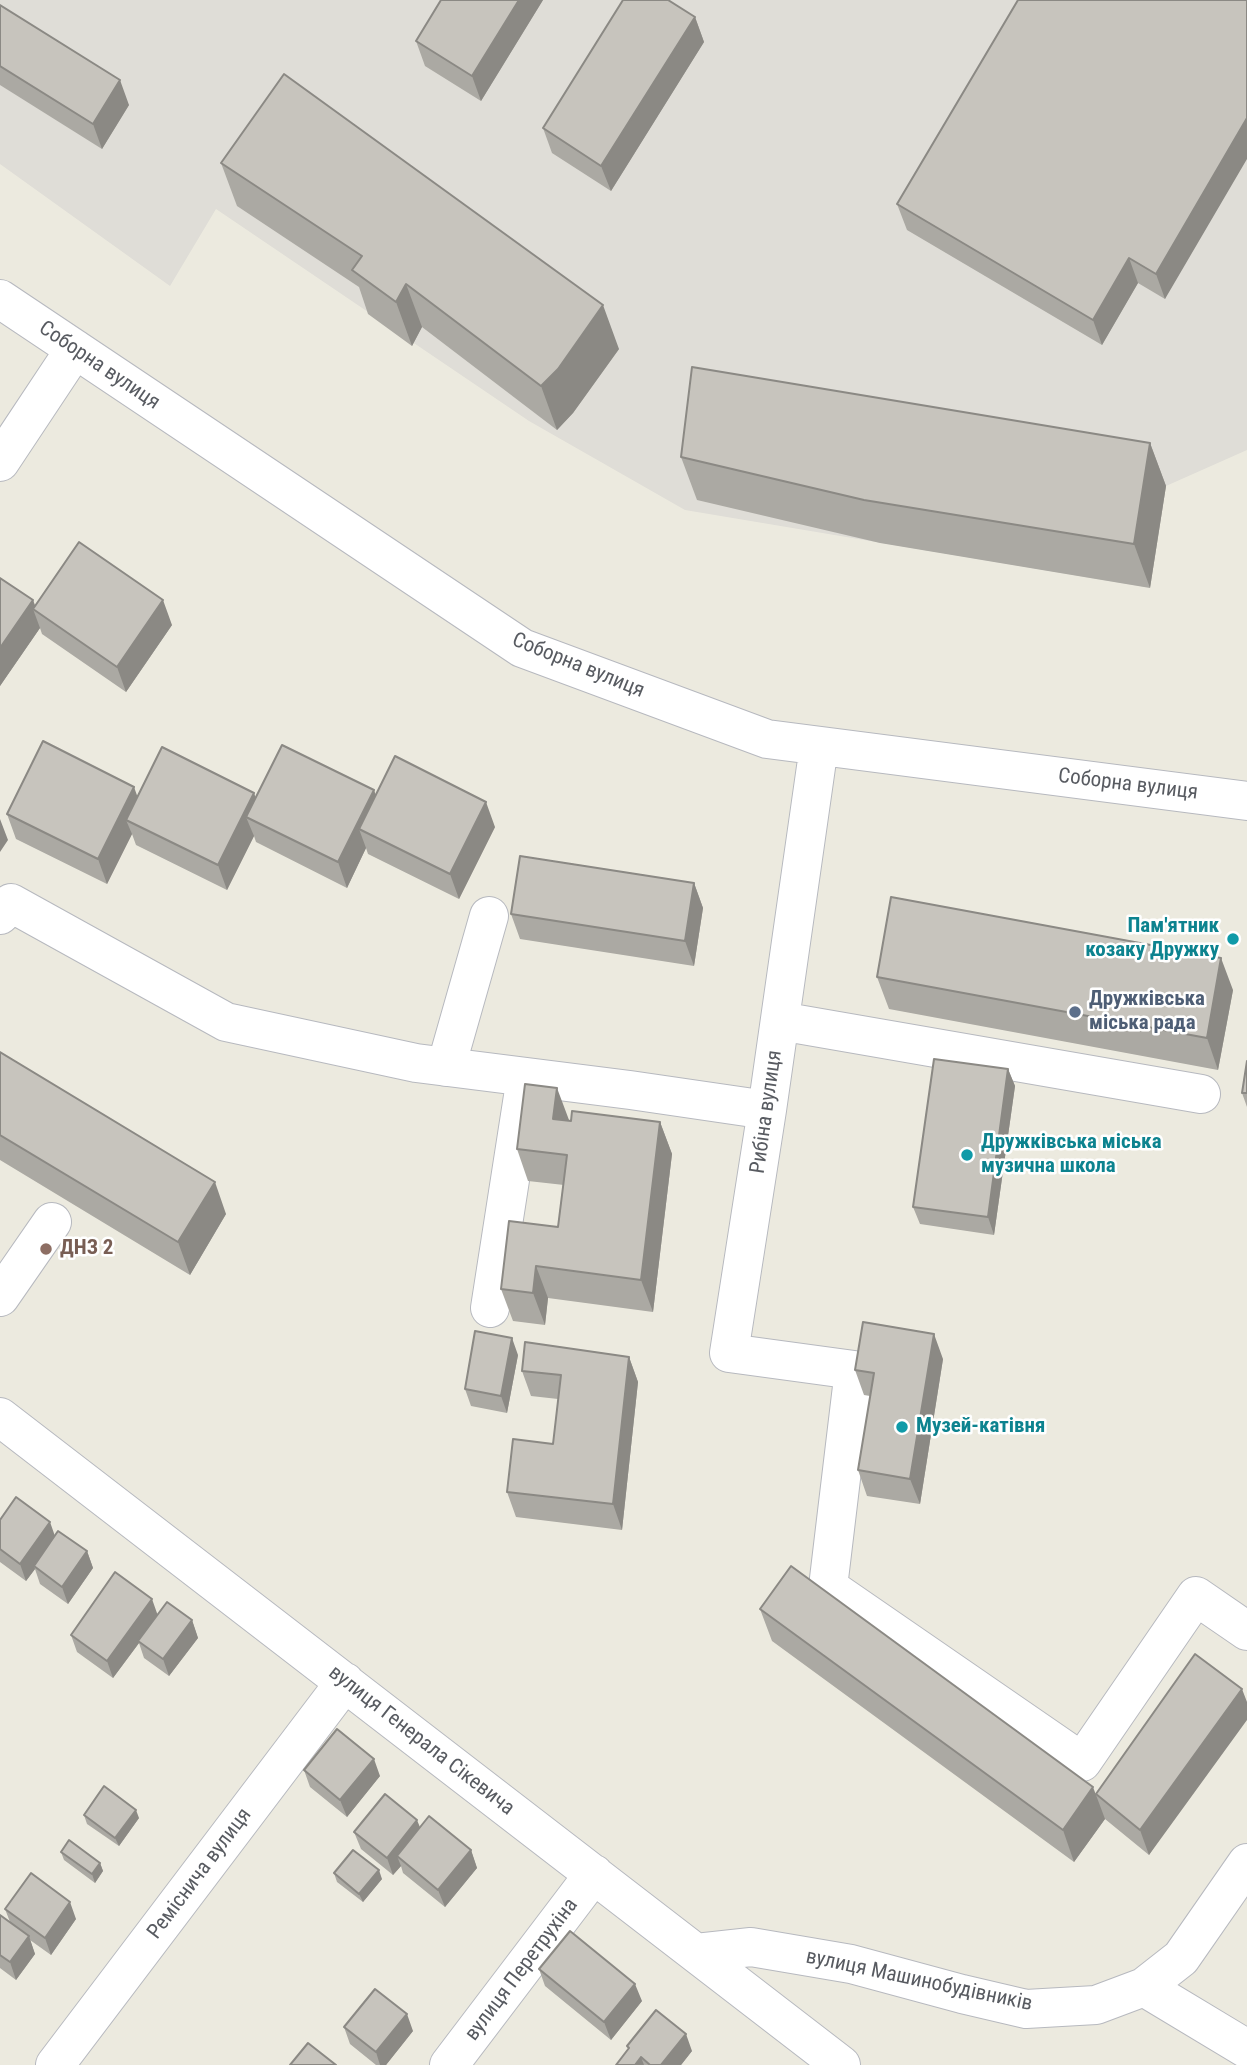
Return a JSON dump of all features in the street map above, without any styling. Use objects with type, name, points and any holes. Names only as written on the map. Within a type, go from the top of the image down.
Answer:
[{"type":"street","name":"Соборна вулиця","points":[[0,299],[522,648],[766,739],[1247,801]]},
{"type":"street","points":[[0,462],[75,349]]},
{"type":"street","name":"Рибіна вулиця","points":[[819,746],[729,1353],[853,1370],[828,1587],[1082,1762],[1196,1596],[1247,1631]]},
{"type":"street","points":[[0,915],[10,903],[226,1022],[416,1063],[767,1110]]},
{"type":"street","points":[[446,1067],[489,916]]},
{"type":"street","points":[[780,1021],[1201,1094]]},
{"type":"street","points":[[490,1308],[526,1077]]},
{"type":"street","points":[[0,1297],[52,1222]]},
{"type":"street","name":"вулиця Генерала Сікевича","points":[[0,1417],[841,2065]]},
{"type":"street","name":"Реміснича вулиця","points":[[55,2065],[345,1682]]},
{"type":"street","name":"вулиця Машинобудівників","points":[[696,1953],[751,1947],[851,1964],[1026,2009],[1096,2005],[1144,1987],[1181,1958],[1247,1863]]},
{"type":"street","name":"вулиця Перетрухіна","points":[[449,2065],[594,1874]]},
{"type":"street","points":[[1144,1987],[1247,2049]]},
{"type":"shaded area","points":[[0,0],[1247,0],[1247,450],[1166,486],[1145,587],[685,510],[529,421],[216,209],[170,286],[0,164]]},
{"type":"building","points":[[441,0],[519,0],[472,76],[416,41]]},
{"type":"building","points":[[623,0],[668,0],[695,17],[601,166],[543,128]]},
{"type":"building","points":[[1018,0],[1247,0],[1247,118],[1156,274],[1129,258],[1093,320],[897,204]]},
{"type":"building","points":[[0,5],[120,80],[93,124],[0,66]]},
{"type":"building","points":[[284,74],[603,305],[558,369],[541,386],[406,284],[396,302],[352,270],[362,256],[221,163]]},
{"type":"building","points":[[692,367],[1150,443],[1134,544],[864,500],[681,457]]},
{"type":"building","points":[[79,542],[163,600],[117,667],[33,609]]},
{"type":"building","points":[[0,578],[33,600],[0,648]]},
{"type":"building","points":[[43,741],[134,787],[98,859],[7,814]]},
{"type":"building","points":[[282,745],[374,790],[338,862],[246,817]]},
{"type":"building","points":[[162,747],[254,793],[218,865],[126,820]]},
{"type":"building","points":[[395,756],[486,802],[450,874],[359,829]]},
{"type":"building","points":[[520,856],[694,883],[685,941],[511,914]]},
{"type":"building","points":[[891,897],[1221,958],[1207,1038],[877,977]]},
{"type":"building","points":[[0,1052],[215,1182],[178,1242],[0,1135]]},
{"type":"building","name":"Дружківська міська музична школа","points":[[934,1059],[1008,1069],[988,1217],[913,1207]]},
{"type":"building","points":[[1247,1061],[1247,1093],[1242,1093]]},
{"type":"building","points":[[525,1084],[557,1088],[553,1119],[571,1121],[572,1111],[660,1122],[641,1280],[536,1266],[533,1293],[501,1289],[509,1221],[558,1227],[567,1155],[517,1149]]},
{"type":"building","points":[[863,1322],[934,1334],[910,1479],[858,1470],[874,1373],[855,1370]]},
{"type":"building","points":[[475,1331],[512,1338],[501,1396],[465,1389]]},
{"type":"building","points":[[525,1342],[629,1357],[613,1504],[507,1492],[513,1439],[553,1444],[561,1375],[522,1371]]},
{"type":"building","points":[[16,1497],[50,1522],[20,1564],[0,1549],[0,1520]]},
{"type":"building","points":[[58,1531],[87,1551],[62,1587],[34,1566]]},
{"type":"building","points":[[791,1566],[1093,1787],[1063,1830],[760,1609]]},
{"type":"building","points":[[115,1572],[152,1599],[107,1661],[71,1635]]},
{"type":"building","points":[[167,1602],[192,1620],[163,1659],[138,1641]]},
{"type":"building","points":[[1195,1654],[1242,1689],[1140,1830],[1096,1794]]},
{"type":"building","points":[[337,1729],[374,1759],[340,1800],[304,1770]]},
{"type":"building","points":[[104,1786],[136,1810],[115,1838],[84,1815]]},
{"type":"building","points":[[385,1794],[417,1820],[387,1858],[354,1832]]},
{"type":"building","points":[[429,1816],[471,1850],[438,1890],[397,1856]]},
{"type":"building","points":[[69,1840],[100,1863],[92,1874],[61,1852]]},
{"type":"building","points":[[353,1850],[379,1870],[359,1894],[334,1873]]},
{"type":"building","points":[[31,1873],[70,1902],[45,1938],[5,1909]]},
{"type":"building","points":[[0,1915],[29,1936],[10,1962],[0,1955]]},
{"type":"building","points":[[570,1931],[635,1984],[604,2022],[539,1969]]},
{"type":"building","points":[[375,1989],[407,2014],[376,2052],[344,2027]]},
{"type":"building","points":[[656,2010],[686,2034],[661,2065],[650,2065],[641,2057],[635,2065],[616,2065],[629,2048],[627,2046]]},
{"type":"building","points":[[308,2043],[336,2065],[290,2065]]},
{"type":"place","name":"Пам'ятник козаку Дружку","points":[[1233,939]]},
{"type":"place","name":"Дружківська міська рада","points":[[1075,1012]]},
{"type":"place","name":"Дружківська міська музична школа","points":[[967,1155]]},
{"type":"place","name":"ДНЗ 2","points":[[46,1249]]},
{"type":"place","name":"Музей-катівня","points":[[902,1427]]}]
